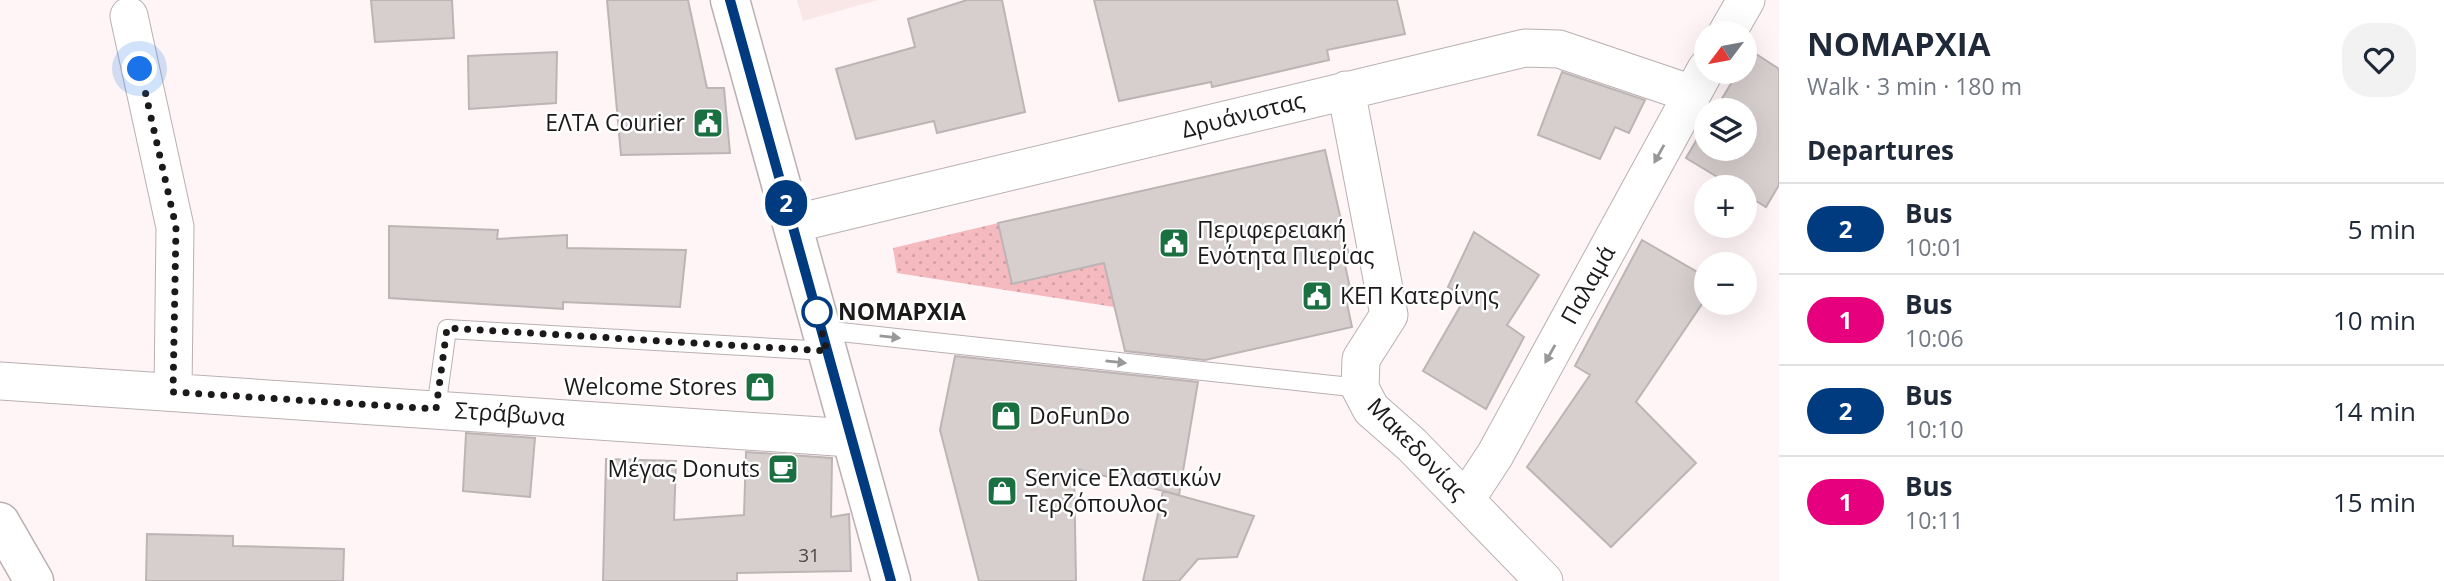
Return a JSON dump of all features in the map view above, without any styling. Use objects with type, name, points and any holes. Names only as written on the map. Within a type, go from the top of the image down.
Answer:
[{"type":"main road","points":[[730,0],[891,581]]},
{"type":"main road","points":[[0,522],[34,581]]},
{"type":"street","points":[[1734,21],[1746,0]]},
{"type":"street","points":[[129,16],[176,227],[173,392]]},
{"type":"street","name":"Δρυάνιστας","points":[[792,224],[1525,48],[1559,49],[1694,80]]},
{"type":"street","name":"Παλαμά","points":[[1466,499],[1495,455],[1697,84]]},
{"type":"street","name":"Μακεδονίας","points":[[1346,90],[1390,315],[1361,359],[1360,388],[1371,409],[1466,499],[1544,581]]},
{"type":"street","name":"Στράβωνα","points":[[0,381],[851,438]]},
{"type":"lane","points":[[436,409],[447,328],[825,340],[1360,388]]},
{"type":"shaded area","points":[[797,0],[878,0],[803,21]]},
{"type":"shaded area","points":[[998,223],[1104,263],[1114,307],[897,273],[893,248]]},
{"type":"building","points":[[371,0],[452,0],[454,38],[375,42]]},
{"type":"building","points":[[607,0],[688,0],[707,88],[724,88],[730,153],[621,155]]},
{"type":"building","points":[[967,0],[1002,0],[1025,112],[937,133],[934,121],[856,139],[836,69],[915,47],[908,19]]},
{"type":"building","points":[[1094,0],[1397,0],[1405,34],[1327,50],[1329,60],[1212,87],[1211,82],[1119,101]]},
{"type":"building","points":[[557,52],[556,103],[469,109],[468,56]]},
{"type":"building","points":[[1757,55],[1779,69],[1779,185],[1766,207],[1757,201],[1757,175],[1714,175],[1686,158],[1694,144],[1694,161],[1757,161],[1757,98],[1722,98],[1731,84],[1757,84]]},
{"type":"building","points":[[1562,72],[1645,100],[1629,133],[1615,127],[1600,159],[1538,135]]},
{"type":"building","name":"Περιφερειακή Ενότητα Πιερίας","points":[[1325,150],[1351,264],[1345,265],[1351,292],[1345,294],[1352,327],[1205,360],[1125,351],[1104,263],[1012,284],[998,223]]},
{"type":"building","points":[[389,226],[498,230],[497,239],[567,235],[567,248],[686,250],[680,307],[563,302],[563,309],[389,298]]},
{"type":"building","points":[[1474,232],[1539,275],[1507,325],[1524,337],[1486,409],[1423,371],[1465,298],[1448,287]]},
{"type":"building","points":[[1642,240],[1694,270],[1695,315],[1636,402],[1696,463],[1611,547],[1527,467],[1590,375],[1575,366]]},
{"type":"building","points":[[955,356],[1198,382],[1179,495],[1074,468],[1076,581],[979,581],[940,430]]},
{"type":"building","points":[[466,433],[535,438],[530,497],[463,491]]},
{"type":"building","points":[[746,452],[832,458],[831,517],[849,514],[851,571],[737,573],[737,581],[603,581],[606,459],[676,461],[674,520],[744,515]]},
{"type":"building","points":[[1163,491],[1254,516],[1237,557],[1198,559],[1179,581],[1143,581]]},
{"type":"building","points":[[147,534],[233,536],[233,546],[344,549],[343,581],[146,581]]},
{"type":"bus line","name":"2","points":[[730,0],[891,581]]},
{"type":"place","name":"ΕΛΤΑ Courier","points":[[708,123]]},
{"type":"place","name":"Περιφερειακή Ενότητα Πιερίας","points":[[1174,243]]},
{"type":"place","name":"ΚΕΠ Κατερίνης","points":[[1317,296]]},
{"type":"place","name":"ΝΟΜΑΡΧΙΑ","points":[[817,312]]},
{"type":"place","name":"Welcome Stores","points":[[760,387]]},
{"type":"place","name":"DoFunDo","points":[[1006,416]]},
{"type":"place","name":"Μέγας Donuts","points":[[783,469]]},
{"type":"place","name":"Service Ελαστικών Τερζόπουλος","points":[[1002,491]]},
{"type":"route","points":[[140,69],[176,227],[173,392],[436,409],[447,328],[827,351],[814,303],[817,312]]}]
